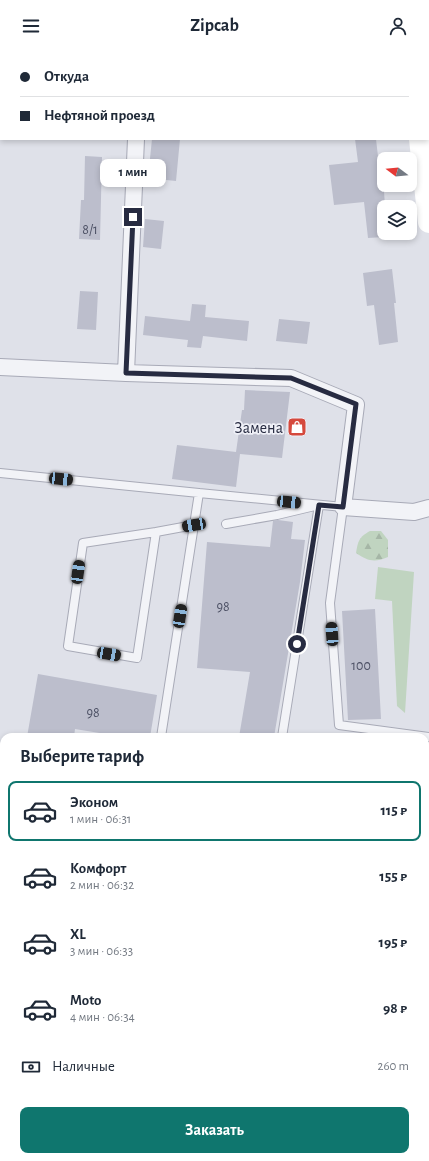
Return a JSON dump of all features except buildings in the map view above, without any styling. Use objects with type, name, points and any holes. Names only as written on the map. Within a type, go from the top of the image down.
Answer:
[{"type":"street","points":[[126,373],[136,140]]},
{"type":"street","points":[[420,140],[429,222]]},
{"type":"street","points":[[0,367],[126,373],[291,378],[356,404],[343,507],[414,512],[429,508]]},
{"type":"lane","points":[[0,473],[343,507],[330,603],[339,725],[399,733]]},
{"type":"lane","points":[[162,733],[199,493]]},
{"type":"lane","points":[[226,524],[277,515],[319,505]]},
{"type":"lane","points":[[283,733],[319,505]]},
{"type":"lane","points":[[156,532],[137,658],[68,646],[83,543],[194,525]]},
{"type":"green space","points":[[370,531],[381,531],[388,540],[388,557],[379,560],[371,560],[356,553],[357,545],[363,535]]},
{"type":"green space","points":[[378,567],[414,572],[405,713],[397,706],[392,601],[375,599]]},
{"type":"place","name":"Замена","points":[[297,427]]},
{"type":"route","points":[[133,217],[126,373],[291,378],[356,404],[343,507],[319,505],[297,644]]}]
